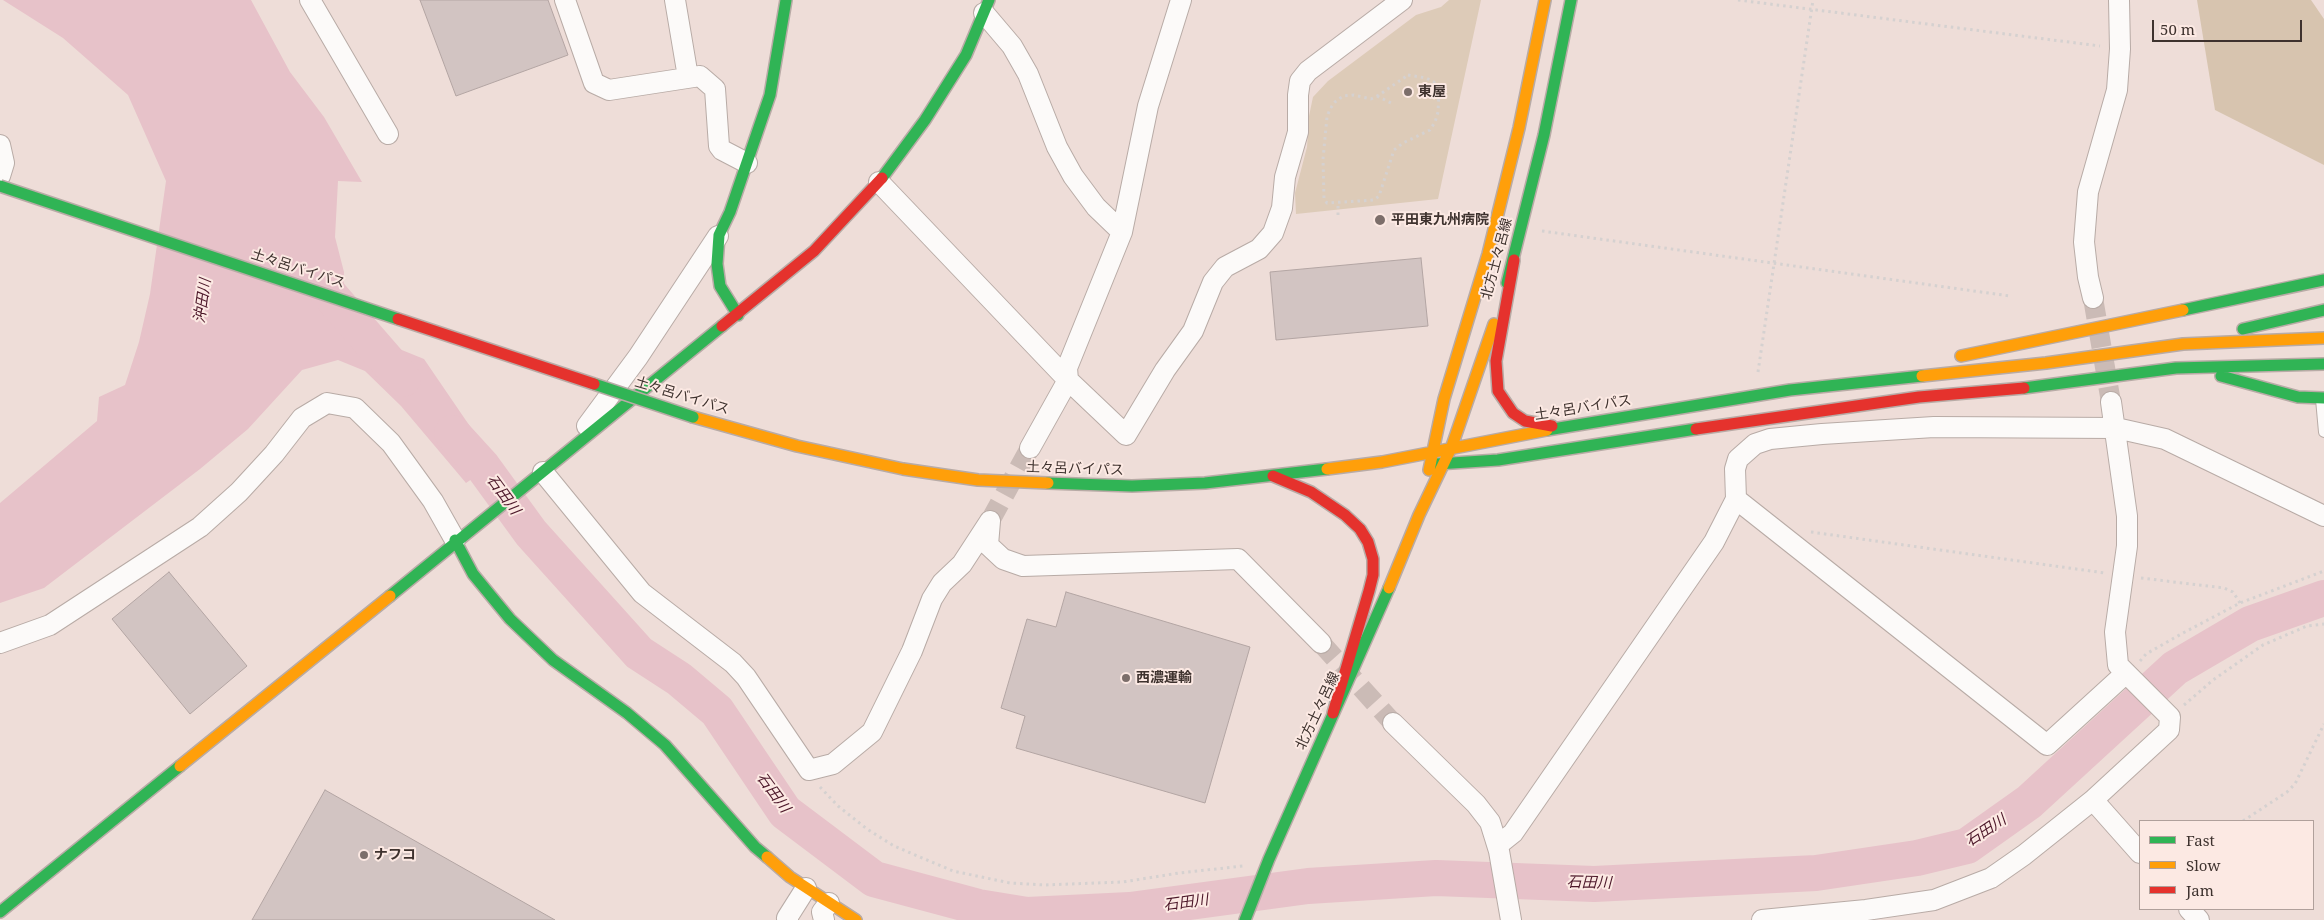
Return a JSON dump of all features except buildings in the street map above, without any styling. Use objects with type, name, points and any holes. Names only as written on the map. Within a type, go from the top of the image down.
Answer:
[{"type":"main road","points":[[738,314],[720,286],[717,264],[719,234],[730,212],[770,95],[786,0]]},
{"type":"main road","name":"北方土々呂線","points":[[1419,515],[1444,399],[1488,254],[1519,128],[1545,0]]},
{"type":"main road","name":"北方土々呂線","points":[[1245,920],[1269,859],[1333,714],[1374,629],[1419,515],[1452,446],[1473,388],[1514,260],[1544,135],[1571,0]]},
{"type":"main road","points":[[0,912],[455,540],[538,477],[571,448],[814,251],[879,182],[925,120],[966,55],[987,6]]},
{"type":"main road","name":"土々呂バイパス","points":[[0,186],[693,417],[797,446],[894,467],[978,480],[1132,486],[1205,483],[1273,476],[1382,462],[1452,446],[1790,390]]},
{"type":"main road","points":[[1514,260],[1496,361],[1498,391],[1513,413],[1525,421],[1539,425],[1560,427]]},
{"type":"main road","points":[[1951,358],[2324,280]]},
{"type":"main road","points":[[2183,344],[2324,310]]},
{"type":"main road","points":[[1790,390],[2046,363],[2183,344],[2324,338]]},
{"type":"main road","points":[[2176,368],[2281,367],[2324,364]]},
{"type":"main road","points":[[1790,390],[1913,365]]},
{"type":"main road","points":[[2176,368],[2222,377],[2298,397],[2323,398]]},
{"type":"main road","name":"土々呂バイパス","points":[[1382,462],[1444,464],[1498,460],[1751,420],[1919,397],[2046,386],[2176,368]]},
{"type":"main road","points":[[1273,476],[1311,492],[1345,515],[1360,529],[1368,542],[1373,559],[1373,574],[1369,591],[1333,714]]},
{"type":"main road","points":[[455,540],[473,574],[510,619],[553,660],[627,713],[665,745],[755,847],[806,888],[826,911],[856,920]]},
{"type":"street","points":[[310,0],[388,134]]},
{"type":"street","points":[[565,0],[594,83],[609,90],[700,76],[715,89],[719,146],[722,150],[747,163]]},
{"type":"street","points":[[675,0],[688,77]]},
{"type":"street","points":[[1030,448],[1068,380],[1067,368],[1122,232],[1148,106],[1181,0]]},
{"type":"street","points":[[879,182],[1068,380],[1126,435],[1165,370],[1193,331],[1213,282],[1225,266],[1259,248],[1273,233],[1282,208],[1285,177],[1298,132],[1300,81],[1308,71],[1402,0]]},
{"type":"street","points":[[2092,298],[2084,242],[2088,192],[2117,90],[2120,49],[2119,0]]},
{"type":"street","points":[[987,6],[1028,74],[1057,147],[1073,176],[1096,207],[1122,232]]},
{"type":"street","points":[[0,145],[4,164],[0,176]]},
{"type":"street","points":[[571,448],[638,357],[719,234]]},
{"type":"street","points":[[1762,920],[1904,905],[1934,900],[1991,878],[2024,855],[2093,800],[2169,730],[2168,715],[2118,665],[2115,632],[2126,546],[2127,516],[2111,402]]},
{"type":"street","points":[[0,643],[50,625],[200,526],[239,492],[274,454],[302,418],[326,403],[355,408],[391,443],[433,501],[455,540]]},
{"type":"street","points":[[1498,848],[1513,834],[1714,542],[1736,499],[1735,469],[1738,459],[1755,444],[1770,439],[1934,427],[2116,428],[2165,439],[2324,516]]},
{"type":"street","points":[[538,477],[642,593],[733,662],[746,677],[809,770],[832,764],[872,732],[912,651],[932,599],[942,583],[962,564],[990,521],[988,545],[1002,559],[1023,566],[1238,559],[1321,644]]},
{"type":"street","points":[[1736,499],[2047,745],[2128,675]]},
{"type":"street","points":[[1393,723],[1476,804],[1490,822],[1498,848],[1511,917]]},
{"type":"street","points":[[2093,800],[2139,852]]},
{"type":"street","points":[[788,920],[787,918],[806,888]]},
{"type":"street","points":[[2190,910],[2199,920]]},
{"type":"lane","points":[[2323,398],[2324,432]]},
{"type":"path","points":[[1738,0],[2120,49]]},
{"type":"path","points":[[1755,396],[1776,263],[1813,0]]},
{"type":"path","points":[[1408,75],[1417,75],[1434,82],[1440,92],[1438,112],[1430,130],[1403,143],[1394,150],[1379,196],[1374,200],[1338,203],[1327,203],[1324,199],[1323,159],[1327,117],[1335,102],[1343,96],[1371,99],[1408,75]]},
{"type":"path","points":[[1377,96],[1391,103]]},
{"type":"path","points":[[1338,203],[1338,215]]},
{"type":"path","points":[[1522,228],[2010,296]]},
{"type":"path","points":[[1807,532],[2224,588],[2233,592],[2240,603]]},
{"type":"path","points":[[2128,675],[2146,654],[2240,603],[2324,571]]},
{"type":"path","points":[[2168,715],[2263,645],[2306,626],[2324,624]]},
{"type":"path","points":[[2244,820],[2295,784],[2324,724]]},
{"type":"path","points":[[809,770],[824,793],[838,806],[867,829],[894,846],[953,871],[1010,883],[1045,886],[1122,882],[1179,872],[1244,866],[1269,859]]},
{"type":"shaded area","name":"平田東九州病院","points":[[1449,0],[1481,0],[1438,199],[1296,214],[1295,193],[1307,147],[1309,116],[1313,97],[1328,81],[1416,15],[1441,7]]},
{"type":"shaded area","points":[[2197,0],[2311,0],[2324,19],[2324,165],[2215,110]]},
{"type":"water","name":"沖田川","points":[[3,0],[251,0],[290,72],[324,117],[362,182],[338,181],[335,237],[344,272],[342,331],[349,339],[387,344],[424,359],[495,463],[466,483],[401,406],[365,371],[338,360],[302,370],[248,429],[200,469],[44,588],[0,603],[0,503],[97,421],[99,397],[125,385],[139,342],[150,294],[166,181],[128,95],[63,38]]},
{"type":"waterway","name":"石田川","points":[[317,280],[403,379]]},
{"type":"waterway","name":"石田川","points":[[452,433],[483,467],[531,533],[639,653],[679,679],[717,711],[785,812],[874,879],[978,907],[1027,915],[1130,910],[1308,886],[1436,878],[1594,884],[1816,873],[1917,858],[1967,846],[2029,802],[2175,668],[2250,624],[2324,598]]},
{"type":"tunnel","points":[[2093,298],[2111,402]]},
{"type":"tunnel","points":[[990,521],[1030,448]]},
{"type":"tunnel","points":[[1321,643],[1393,723]]},
{"type":"traffic: fast","points":[[738,315],[720,286],[717,264],[719,235],[730,212],[770,95],[786,0]]},
{"type":"traffic: fast","points":[[882,178],[925,120],[966,55],[989,0]]},
{"type":"traffic: fast","points":[[1507,283],[1544,135],[1571,0]]},
{"type":"traffic: fast","points":[[0,186],[398,319]]},
{"type":"traffic: fast","points":[[2183,310],[2324,280]]},
{"type":"traffic: fast","points":[[2243,329],[2324,310]]},
{"type":"traffic: fast","points":[[390,596],[722,326]]},
{"type":"traffic: fast","points":[[2024,388],[2176,368],[2324,364]]},
{"type":"traffic: fast","points":[[1547,430],[1790,390],[1922,376]]},
{"type":"traffic: fast","points":[[2221,376],[2298,397],[2324,398]]},
{"type":"traffic: fast","points":[[594,384],[693,417]]},
{"type":"traffic: fast","points":[[1437,464],[1498,460],[1696,429]]},
{"type":"traffic: fast","points":[[1048,483],[1132,486],[1205,483],[1327,469]]},
{"type":"traffic: fast","points":[[455,540],[473,574],[510,619],[553,660],[627,713],[665,745],[755,847],[767,857]]},
{"type":"traffic: fast","points":[[1245,920],[1269,859],[1389,588]]},
{"type":"traffic: fast","points":[[0,912],[180,766]]},
{"type":"traffic: slow","points":[[1429,470],[1444,399],[1488,254],[1519,128],[1545,0]]},
{"type":"traffic: slow","points":[[1961,356],[2183,310]]},
{"type":"traffic: slow","points":[[1389,588],[1419,515],[1452,446],[1494,324]]},
{"type":"traffic: slow","points":[[1922,376],[2046,363],[2183,344],[2324,338]]},
{"type":"traffic: slow","points":[[693,417],[797,446],[903,469],[978,480],[1048,483]]},
{"type":"traffic: slow","points":[[1327,469],[1382,462],[1547,430]]},
{"type":"traffic: slow","points":[[180,766],[390,596]]},
{"type":"traffic: slow","points":[[767,857],[790,877],[856,920]]},
{"type":"traffic: jam","points":[[722,326],[814,251],[882,178]]},
{"type":"traffic: jam","points":[[1514,260],[1496,361],[1498,391],[1513,413],[1525,421],[1552,426]]},
{"type":"traffic: jam","points":[[398,319],[594,384]]},
{"type":"traffic: jam","points":[[1696,429],[1919,397],[2024,388]]},
{"type":"traffic: jam","points":[[1273,476],[1311,492],[1345,515],[1360,529],[1368,542],[1373,559],[1373,575],[1369,591],[1333,713]]},
{"type":"place","name":"東屋","points":[[1408,92]]},
{"type":"place","name":"平田東九州病院","points":[[1380,220]]},
{"type":"place","name":"西濃運輸","points":[[1126,678]]},
{"type":"place","name":"ナフコ","points":[[364,855]]}]
